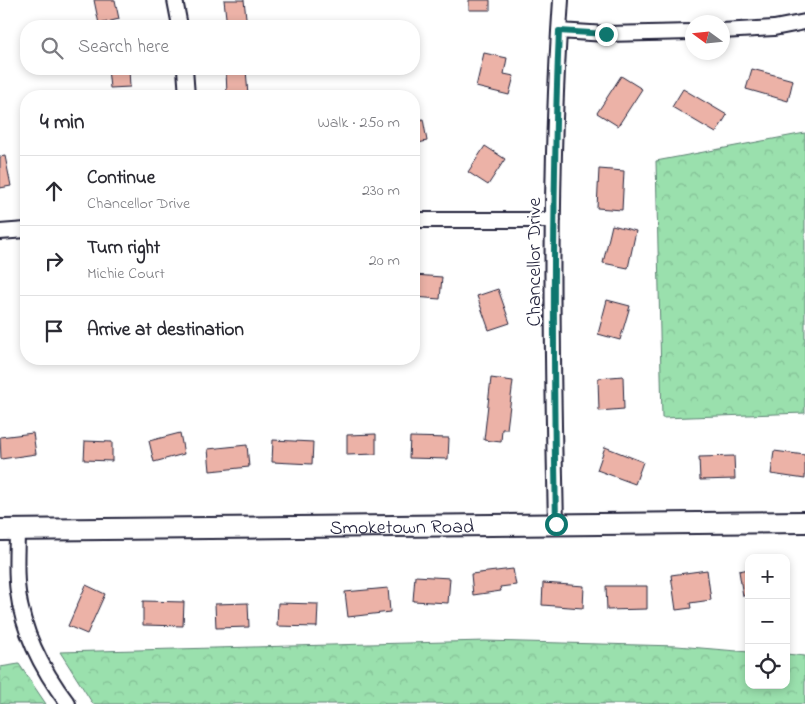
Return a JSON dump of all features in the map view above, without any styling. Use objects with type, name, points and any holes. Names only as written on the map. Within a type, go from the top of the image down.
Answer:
[{"type":"main road","name":"Smoketown Road","points":[[9,530],[805,522]]},
{"type":"street","points":[[175,0],[179,20]]},
{"type":"street","name":"Chancellor Drive","points":[[556,524],[553,398],[553,220],[561,0]]},
{"type":"street","points":[[730,31],[774,28],[805,22]]},
{"type":"street","points":[[559,31],[606,34],[685,32]]},
{"type":"street","points":[[185,75],[187,90]]},
{"type":"street","points":[[420,220],[553,220]]},
{"type":"street","points":[[0,232],[20,230]]},
{"type":"street","points":[[9,530],[18,591],[27,630],[47,674],[68,704]]},
{"type":"green space","points":[[805,133],[805,413],[662,418],[656,161]]},
{"type":"green space","points":[[485,641],[677,646],[745,652],[745,689],[790,689],[790,654],[805,656],[805,704],[93,704],[60,652]]},
{"type":"green space","points":[[19,664],[46,704],[0,704],[0,667]]},
{"type":"building","points":[[94,0],[115,0],[119,19],[98,20]]},
{"type":"building","points":[[224,0],[244,0],[246,20],[226,20]]},
{"type":"building","points":[[469,0],[490,0],[490,10],[469,10]]},
{"type":"building","points":[[484,53],[507,58],[504,74],[514,76],[509,95],[476,87]]},
{"type":"building","points":[[752,69],[793,80],[788,101],[746,89]]},
{"type":"building","points":[[109,75],[129,75],[130,87],[110,88]]},
{"type":"building","points":[[226,75],[246,75],[248,90],[227,90]]},
{"type":"building","points":[[621,76],[642,89],[618,126],[597,113]]},
{"type":"building","points":[[683,89],[727,115],[716,133],[672,107]]},
{"type":"building","points":[[423,119],[427,141],[420,143],[420,120]]},
{"type":"building","points":[[485,146],[505,159],[488,185],[468,172]]},
{"type":"building","points":[[5,156],[11,186],[0,188],[0,157]]},
{"type":"building","points":[[599,169],[624,171],[622,210],[597,208]]},
{"type":"building","points":[[612,225],[636,231],[628,268],[603,263]]},
{"type":"building","points":[[420,275],[442,277],[440,299],[420,297]]},
{"type":"building","points":[[498,289],[510,323],[489,330],[477,296]]},
{"type":"building","points":[[607,300],[630,306],[620,340],[598,334]]},
{"type":"building","points":[[623,376],[624,409],[599,411],[598,378]]},
{"type":"building","points":[[491,378],[513,381],[507,429],[502,429],[501,442],[484,440]]},
{"type":"building","points":[[33,433],[36,454],[1,459],[0,437]]},
{"type":"building","points":[[180,433],[184,454],[154,462],[149,441]]},
{"type":"building","points":[[376,434],[376,454],[347,455],[347,435]]},
{"type":"building","points":[[410,437],[449,438],[448,459],[409,458]]},
{"type":"building","points":[[273,440],[313,442],[312,464],[272,462]]},
{"type":"building","points":[[85,441],[112,442],[112,461],[84,460]]},
{"type":"building","points":[[247,445],[249,467],[210,471],[208,449]]},
{"type":"building","points":[[605,447],[643,462],[635,484],[597,470]]},
{"type":"building","points":[[774,451],[805,455],[805,479],[771,474]]},
{"type":"building","points":[[734,456],[735,479],[700,480],[699,457]]},
{"type":"building","points":[[513,569],[516,585],[500,587],[501,591],[473,595],[471,574]]},
{"type":"building","points":[[707,570],[711,600],[690,603],[691,608],[676,610],[671,575]]},
{"type":"building","points":[[745,570],[745,596],[743,596],[739,571]]},
{"type":"building","points":[[415,576],[450,578],[448,603],[413,601]]},
{"type":"building","points":[[543,583],[584,586],[583,608],[542,605]]},
{"type":"building","points":[[86,585],[105,594],[87,634],[68,626]]},
{"type":"building","points":[[606,586],[647,586],[647,609],[607,610]]},
{"type":"building","points":[[388,588],[390,612],[348,617],[345,592]]},
{"type":"building","points":[[143,601],[184,602],[183,626],[143,625]]},
{"type":"building","points":[[248,603],[249,627],[216,628],[215,604]]},
{"type":"building","points":[[278,603],[318,604],[317,627],[277,626]]},
{"type":"route","points":[[556,524],[553,398],[553,173],[559,31],[606,34]]}]
